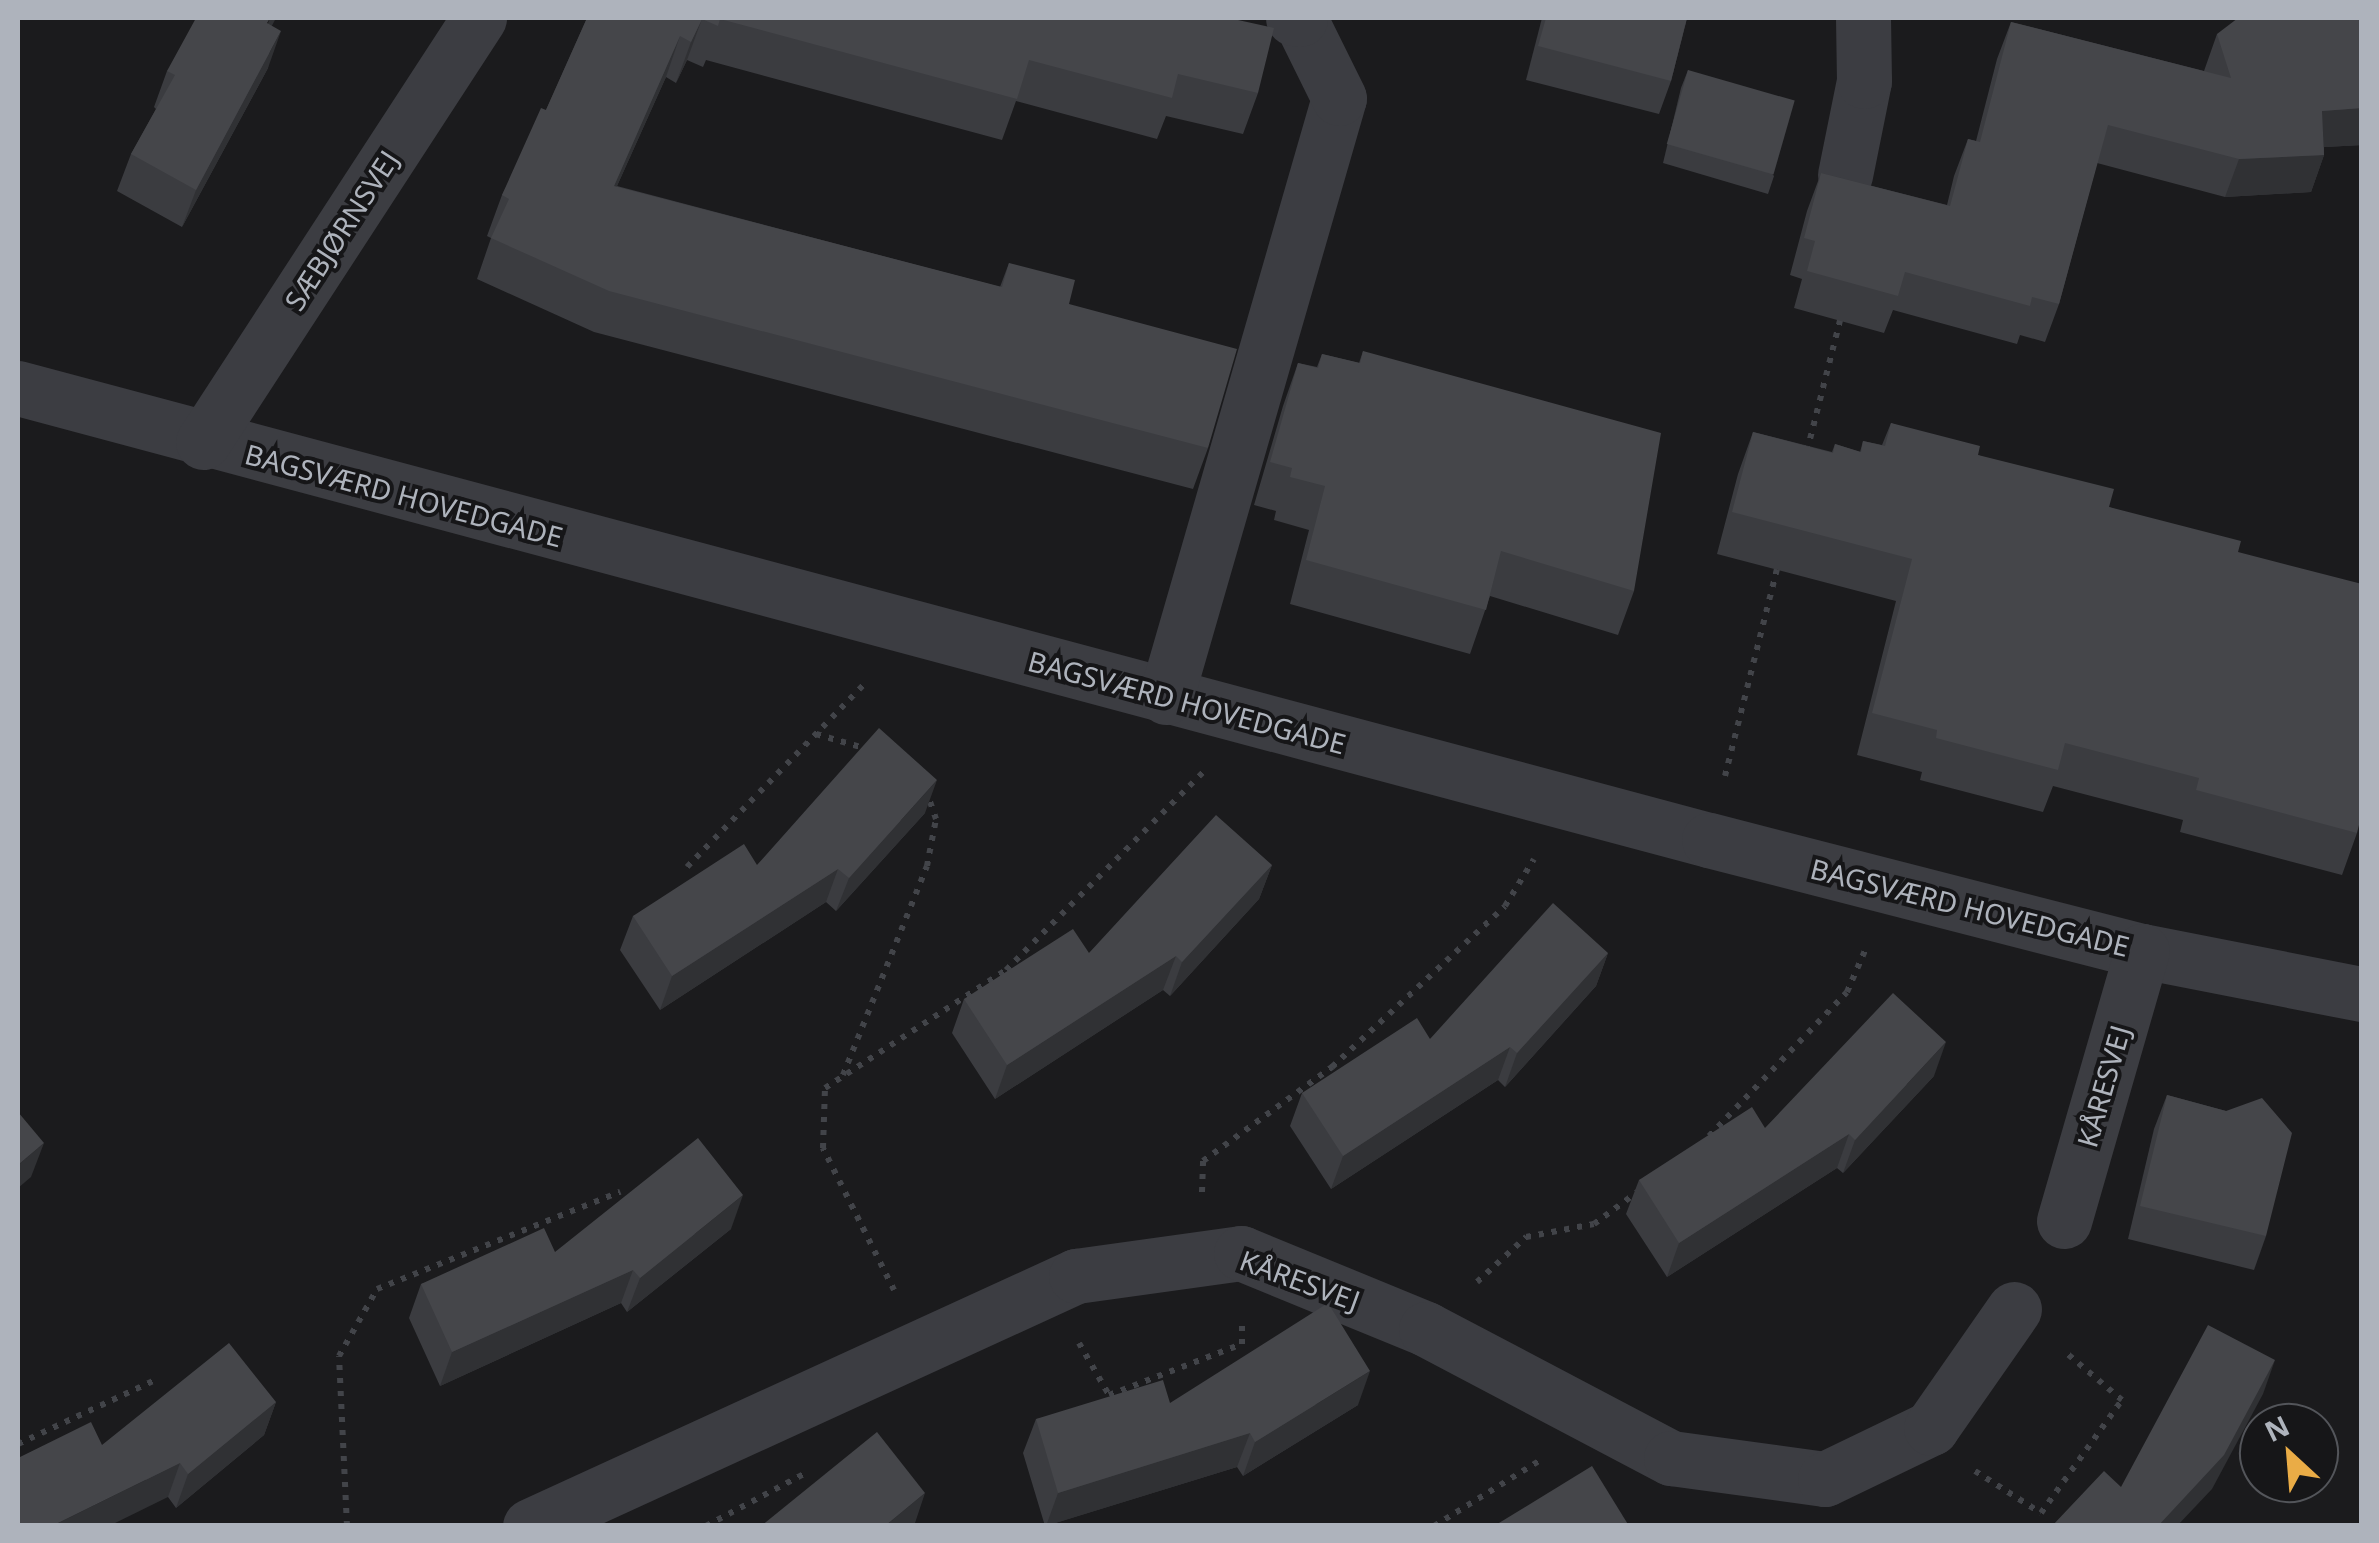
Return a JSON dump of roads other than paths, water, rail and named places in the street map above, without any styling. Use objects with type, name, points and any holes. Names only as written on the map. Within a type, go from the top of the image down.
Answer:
[{"type":"street","name":"SÆBJØRNSVEJ","points":[[203,442],[478,18]]},
{"type":"street","points":[[1166,697],[1339,98],[1300,19],[1293,18]]},
{"type":"street","points":[[1845,174],[1864,81],[1863,18]]},
{"type":"street","name":"BAGSVÆRD HOVEDGADE","points":[[18,388],[203,442],[1894,888],[2142,951],[2362,994]]},
{"type":"street","name":"KÅRESVEJ","points":[[2064,1221],[2142,951]]},
{"type":"street","name":"KÅRESVEJ","points":[[530,1526],[1076,1276],[1221,1256],[1426,1329],[1671,1458],[1825,1479],[1930,1428],[2014,1309]]}]
